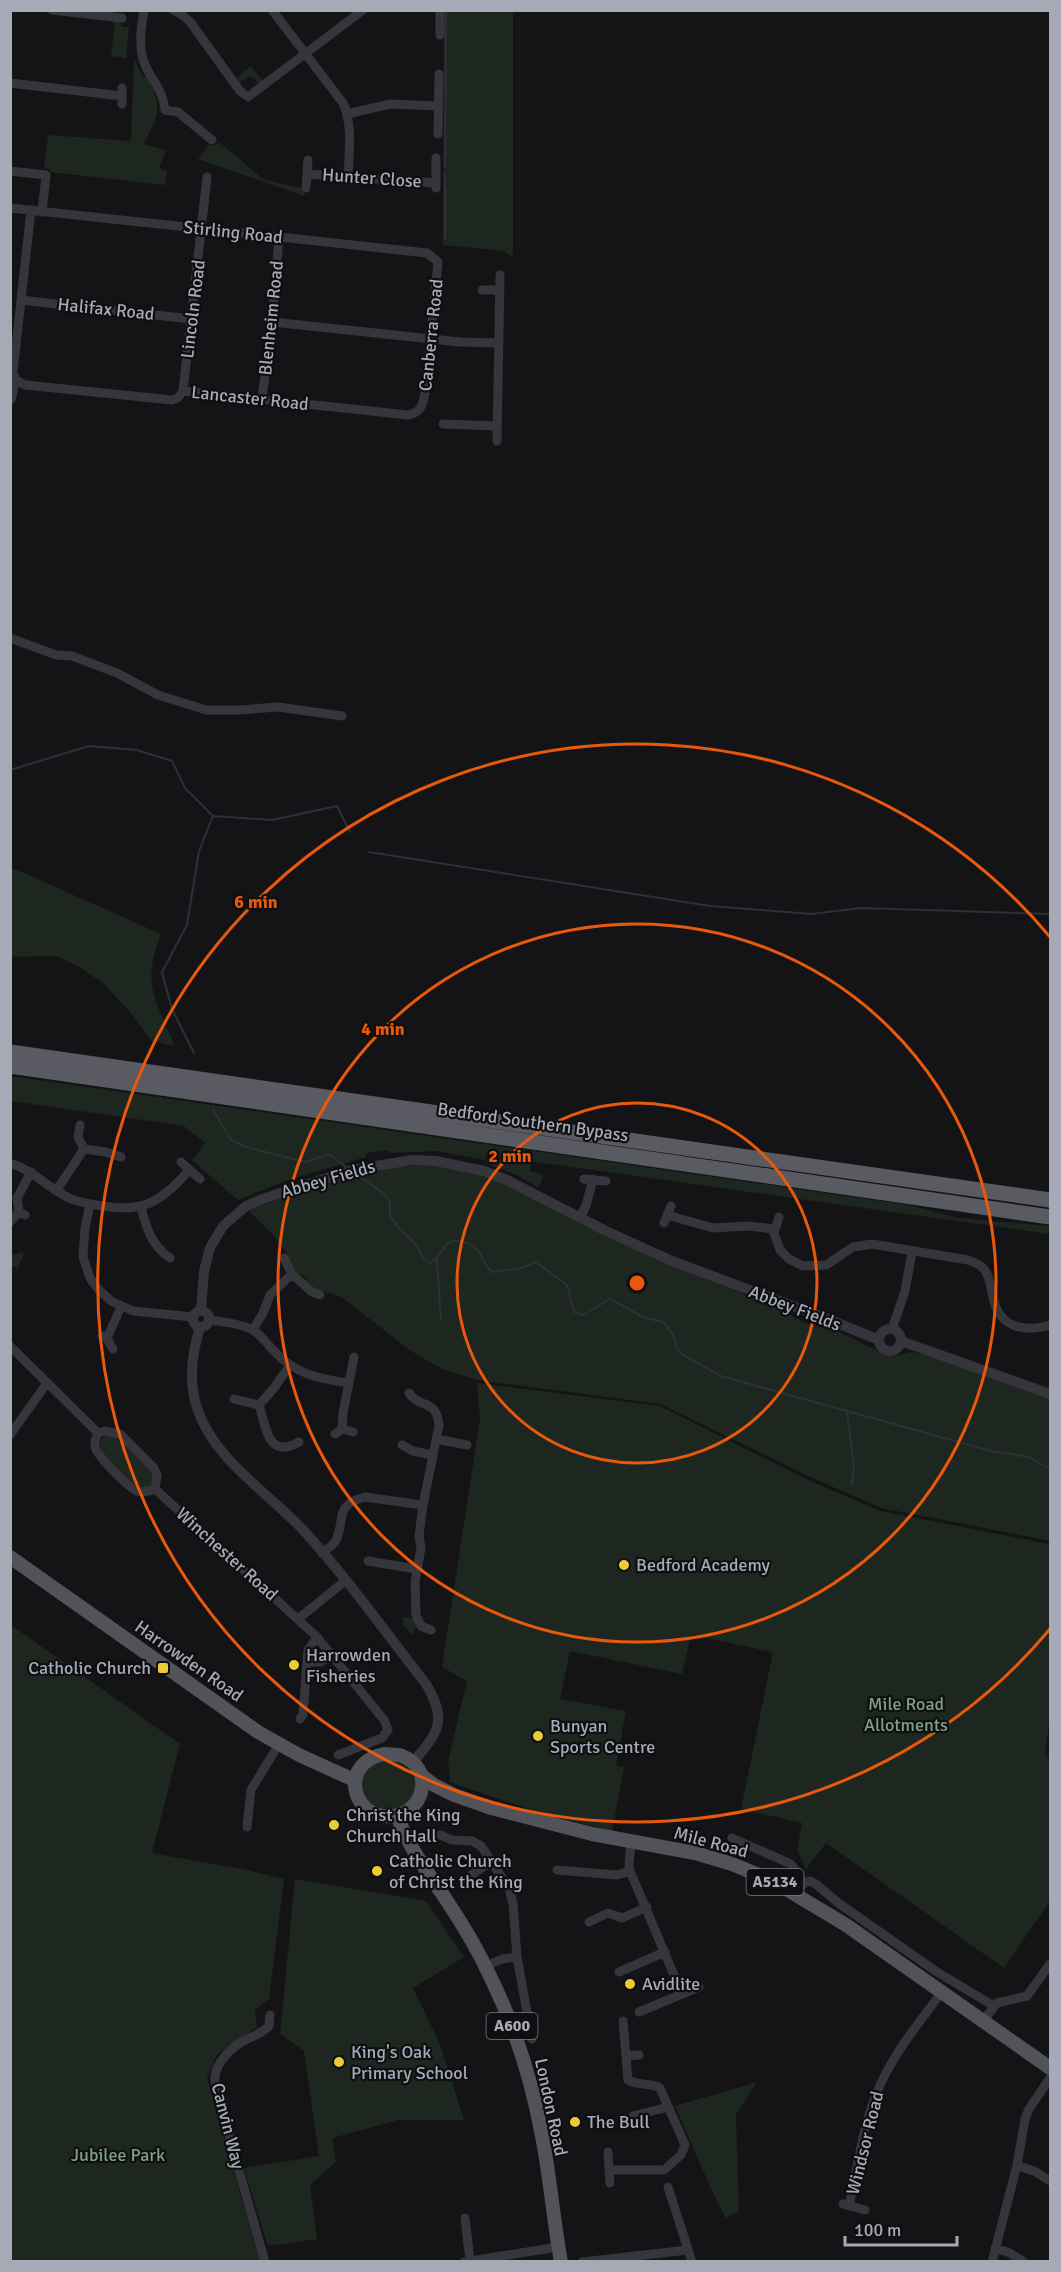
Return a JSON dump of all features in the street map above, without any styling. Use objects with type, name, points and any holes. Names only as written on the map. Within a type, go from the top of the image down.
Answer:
[{"type":"highway","name":"Bedford Southern Bypass","points":[[10,1052],[1050,1200]]},
{"type":"highway","name":"Bedford Southern Bypass","points":[[10,1066],[1050,1216]]},
{"type":"main road","name":"Harrowden Road","points":[[10,1557],[209,1698],[279,1744],[354,1780]]},
{"type":"main road","points":[[397,1755],[413,1762],[421,1775],[423,1789],[419,1800],[407,1811],[397,1815],[383,1816],[367,1809],[356,1795],[354,1780],[363,1765],[378,1756],[397,1755]]},
{"type":"main road","name":"Mile Road","points":[[421,1775],[434,1785],[482,1806],[631,1842],[681,1850],[724,1861],[771,1880],[801,1888],[1050,2068]]},
{"type":"main road","name":"Mile Road","points":[[419,1800],[440,1795],[454,1795]]},
{"type":"main road","name":"London Road","points":[[397,1815],[410,1847],[459,1918],[486,1966],[512,2028],[532,2090],[542,2134],[561,2262]]},
{"type":"street","points":[[52,10],[122,18]]},
{"type":"street","points":[[144,10],[141,55],[161,89],[164,114],[178,112],[212,140]]},
{"type":"street","points":[[172,10],[191,23],[240,92],[248,98],[363,10]]},
{"type":"street","points":[[272,10],[338,95],[347,114],[348,176]]},
{"type":"street","points":[[440,10],[440,35]]},
{"type":"street","points":[[438,134],[439,74]]},
{"type":"street","points":[[10,83],[122,96]]},
{"type":"street","points":[[347,114],[390,104],[439,106]]},
{"type":"street","name":"Hunter Close","points":[[307,174],[348,176],[436,186],[436,158]]},
{"type":"street","name":"Hunter Close","points":[[306,188],[308,160]]},
{"type":"street","points":[[10,171],[46,176],[42,212]]},
{"type":"street","name":"Lincoln Road","points":[[183,391],[207,177]]},
{"type":"street","name":"Stirling Road","points":[[10,208],[427,253],[434,257]]},
{"type":"street","points":[[11,400],[16,380],[13,372],[31,210]]},
{"type":"street","name":"Blenheim Road","points":[[262,398],[272,321],[279,237]]},
{"type":"street","name":"Canberra Road","points":[[418,412],[425,393],[431,339],[438,269],[438,262],[434,257]]},
{"type":"street","points":[[497,441],[500,275]]},
{"type":"street","points":[[482,290],[499,290]]},
{"type":"street","name":"Halifax Road","points":[[21,300],[191,319]]},
{"type":"street","points":[[272,321],[460,342],[499,343]]},
{"type":"street","name":"Lancaster Road","points":[[16,380],[26,385],[172,400],[178,398],[183,391],[408,415],[418,412]]},
{"type":"street","points":[[443,423],[497,426]]},
{"type":"street","points":[[10,638],[56,656],[72,656],[117,673],[158,695],[206,710],[278,707],[342,716]]},
{"type":"street","points":[[80,1125],[78,1137],[84,1149]]},
{"type":"street","points":[[84,1149],[121,1157]]},
{"type":"street","points":[[56,1191],[84,1149]]},
{"type":"street","name":"Abbey Fields","points":[[197,1314],[210,1248],[223,1226],[246,1206],[330,1176],[387,1163],[412,1160],[436,1161],[484,1171],[507,1180],[606,1232],[672,1261],[879,1340]]},
{"type":"street","points":[[181,1162],[200,1179]]},
{"type":"street","points":[[10,1163],[31,1172],[56,1191],[74,1200],[127,1209],[141,1207],[166,1194],[189,1170]]},
{"type":"street","points":[[10,1222],[22,1213],[17,1198],[31,1172]]},
{"type":"street","points":[[580,1217],[586,1206],[588,1179],[606,1181]]},
{"type":"street","points":[[90,1204],[83,1245],[86,1268],[98,1289],[122,1307],[145,1313],[207,1314],[210,1320]]},
{"type":"street","points":[[141,1207],[149,1235],[163,1256]]},
{"type":"street","points":[[667,1215],[713,1228],[747,1226],[775,1229]]},
{"type":"street","points":[[779,1217],[774,1233],[780,1250],[789,1259],[803,1266],[826,1265],[853,1247],[872,1244],[976,1263],[986,1272],[997,1310],[1009,1323],[1017,1328],[1027,1329],[1050,1325]]},
{"type":"street","points":[[892,1329],[904,1291],[912,1252]]},
{"type":"street","points":[[284,1258],[292,1274],[312,1292],[320,1295]]},
{"type":"street","points":[[253,1330],[270,1295],[292,1274]]},
{"type":"street","points":[[113,1349],[104,1337],[122,1307]]},
{"type":"street","points":[[197,1314],[194,1323],[200,1327],[207,1325],[210,1320]]},
{"type":"street","points":[[210,1320],[253,1330],[290,1365],[317,1379],[349,1383]]},
{"type":"street","points":[[200,1327],[193,1356],[192,1373],[197,1408],[208,1431],[220,1450],[303,1530],[426,1684],[436,1703],[439,1713],[438,1728],[431,1741],[413,1762]]},
{"type":"street","points":[[892,1329],[898,1333],[901,1341],[898,1348],[892,1351],[883,1349],[879,1340],[884,1330],[892,1329]]},
{"type":"street","points":[[901,1341],[1050,1394]]},
{"type":"street","points":[[10,1346],[98,1433]]},
{"type":"street","points":[[353,1432],[338,1431],[354,1355]]},
{"type":"street","points":[[259,1405],[290,1365]]},
{"type":"street","points":[[10,1435],[47,1383]]},
{"type":"street","points":[[407,1408],[411,1396],[433,1407],[438,1416],[439,1425],[423,1505],[421,1548],[416,1569],[416,1615],[423,1630]]},
{"type":"street","points":[[234,1399],[259,1405]]},
{"type":"street","points":[[259,1405],[268,1436],[279,1447],[288,1451],[299,1442]]},
{"type":"street","points":[[105,1431],[120,1434],[154,1468],[157,1475],[155,1489],[140,1492],[132,1488],[99,1455],[95,1448],[98,1433],[105,1431]]},
{"type":"street","points":[[436,1439],[467,1445]]},
{"type":"street","points":[[402,1445],[432,1455]]},
{"type":"street","name":"Winchester Road","points":[[155,1489],[317,1637],[384,1720],[388,1730],[382,1738],[343,1753],[353,1762]]},
{"type":"street","points":[[322,1553],[335,1543],[340,1518],[350,1502],[365,1497],[423,1505]]},
{"type":"street","points":[[368,1561],[416,1569]]},
{"type":"street","points":[[298,1619],[345,1581]]},
{"type":"street","points":[[300,1719],[303,1714],[309,1662],[308,1650],[317,1637]]},
{"type":"street","points":[[309,1662],[320,1662],[333,1655]]},
{"type":"street","points":[[247,1827],[251,1790],[279,1744]]},
{"type":"street","name":"London Road","points":[[440,1835],[452,1840],[472,1841],[481,1846],[509,1888],[513,1904],[517,1957],[532,2039]]},
{"type":"street","points":[[732,1838],[791,1864],[801,1888]]},
{"type":"street","points":[[631,1842],[628,1864],[630,1871],[682,1994]]},
{"type":"street","points":[[471,1875],[491,1862]]},
{"type":"street","points":[[556,1870],[617,1875],[630,1871]]},
{"type":"street","name":"Mile Road","points":[[801,1888],[810,1881],[816,1884],[837,1902],[937,1972],[994,2006]]},
{"type":"street","points":[[590,1922],[608,1913],[622,1918],[647,1907]]},
{"type":"street","points":[[619,1972],[666,1952]]},
{"type":"street","points":[[486,1966],[502,1959],[517,1957]]},
{"type":"street","points":[[983,2021],[994,2006],[1002,2001],[1027,1996],[1050,1964]]},
{"type":"street","points":[[1041,1977],[1050,1983]]},
{"type":"street","points":[[639,2012],[699,1987]]},
{"type":"street","name":"Windsor Road","points":[[865,2210],[846,2205],[878,2090],[897,2054],[942,1992]]},
{"type":"street","name":"Canvin Way","points":[[265,2262],[214,2077],[222,2060],[233,2047],[260,2036],[269,2026],[270,2015]]},
{"type":"street","points":[[609,2170],[664,2170],[681,2155],[685,2145],[660,2088],[652,2084],[633,2083],[628,2080],[623,2021]]},
{"type":"street","points":[[626,2056],[639,2055]]},
{"type":"street","points":[[992,2262],[1017,2165],[1027,2114],[1050,2078]]},
{"type":"street","points":[[633,2116],[668,2107]]},
{"type":"street","points":[[608,2152],[610,2183]]},
{"type":"street","points":[[1017,2165],[1036,2172],[1050,2181]]},
{"type":"street","points":[[668,2187],[692,2262]]},
{"type":"street","points":[[465,2218],[467,2261],[558,2247]]},
{"type":"street","points":[[995,2248],[1010,2253],[1024,2262]]},
{"type":"street","points":[[582,2262],[688,2250]]},
{"type":"green space","points":[[444,11],[513,11],[513,254],[511,256],[504,251],[443,245]]},
{"type":"green space","points":[[115,20],[121,23],[121,27],[129,27],[126,58],[111,56]]},
{"type":"green space","points":[[134,58],[142,76],[147,77],[157,103],[156,118],[143,144],[166,150],[159,168],[167,171],[165,185],[50,172],[50,169],[44,168],[48,135],[131,141]]},
{"type":"green space","points":[[251,66],[263,81],[259,84],[254,78],[248,77],[240,82],[237,77]]},
{"type":"green space","points":[[219,142],[263,179],[305,189],[304,196],[198,159],[209,145]]},
{"type":"green space","points":[[15,869],[161,934],[152,967],[153,992],[175,1046],[152,1041],[103,983],[78,966],[57,956],[11,957],[11,870]]},
{"type":"green space","points":[[10,1076],[909,1205],[958,1218],[1050,1226],[1050,1234],[486,1155],[485,1160],[437,1151],[391,1153],[388,1150],[367,1153],[366,1157],[288,1180],[238,1200],[192,1160],[205,1143],[184,1126],[11,1101]]},
{"type":"green space","points":[[487,1156],[531,1164],[530,1171],[543,1175],[539,1188],[519,1176],[486,1163]]},
{"type":"green space","points":[[437,1164],[465,1169],[506,1183],[634,1248],[780,1309],[805,1323],[840,1332],[883,1354],[894,1356],[910,1352],[929,1355],[1050,1397],[1050,1541],[881,1508],[808,1476],[660,1404],[477,1380],[442,1369],[411,1351],[340,1296],[313,1289],[304,1276],[294,1272],[282,1246],[248,1210],[327,1181],[397,1167]]},
{"type":"green space","points":[[11,1253],[14,1255],[24,1253],[18,1268],[11,1266]]},
{"type":"green space","name":"Mile Road Allotments","points":[[477,1383],[660,1406],[806,1479],[881,1511],[1050,1544],[1050,1716],[1045,1755],[1050,1759],[1050,1901],[1004,1968],[826,1843],[806,1869],[797,1850],[802,1823],[741,1809],[773,1652],[691,1635],[682,1674],[570,1651],[560,1699],[626,1711],[616,1766],[624,1767],[612,1831],[531,1810],[450,1782],[448,1761],[467,1681],[442,1667],[480,1419]]},
{"type":"green space","points":[[108,1434],[126,1444],[145,1461],[152,1472],[151,1486],[139,1486],[132,1482],[107,1459],[101,1451],[100,1440]]},
{"type":"green space","points":[[403,1617],[414,1618],[417,1625],[412,1635],[403,1625]]},
{"type":"green space","name":"Jubilee Park","points":[[11,1625],[180,1744],[152,1853],[284,1879],[269,1999],[255,2010],[257,2027],[217,2055],[207,2078],[260,2261],[11,2261]]},
{"type":"green space","points":[[381,1760],[407,1766],[413,1775],[417,1791],[404,1807],[387,1811],[370,1806],[360,1790],[363,1771]]},
{"type":"green space","name":"King's Oak Primary School","points":[[295,1879],[426,1901],[464,1957],[413,1988],[440,2044],[464,2120],[398,2120],[332,2138],[336,2162],[310,2185],[317,2239],[268,2246],[244,2168],[319,2156],[304,2051],[280,2034]]},
{"type":"green space","points":[[757,2082],[736,2114],[739,2211],[726,2218],[675,2106]]},
{"type":"waterway","points":[[445,167],[446,10]]},
{"type":"waterway","points":[[445,174],[445,238]]},
{"type":"waterway","points":[[10,770],[89,746],[137,750],[172,761],[185,788],[213,816],[199,851],[187,925],[162,972],[172,1009],[194,1053]]},
{"type":"waterway","points":[[213,816],[272,820],[337,806],[350,832]]},
{"type":"waterway","points":[[369,852],[710,906],[811,914],[861,908],[1050,914]]},
{"type":"waterway","points":[[213,1109],[230,1139],[246,1147],[305,1162],[329,1154],[346,1167]]},
{"type":"waterway","points":[[356,1174],[385,1194],[390,1203],[390,1215],[399,1228],[415,1243],[423,1258],[430,1263],[436,1259],[447,1244],[455,1241],[464,1242],[475,1248],[492,1272],[521,1268],[536,1262],[567,1285],[574,1312],[583,1315],[610,1299],[645,1318],[663,1322],[672,1333],[677,1348],[683,1355],[721,1376],[991,1451],[1029,1457],[1050,1469]]},
{"type":"waterway","points":[[437,1260],[441,1320]]},
{"type":"waterway","points":[[847,1411],[854,1465],[852,1485]]},
{"type":"place","name":"Bedford Academy","points":[[624,1565]]},
{"type":"place","name":"Harrowden Fisheries","points":[[294,1665]]},
{"type":"place","name":"Catholic Church","points":[[163,1668]]},
{"type":"place","name":"Bunyan Sports Centre","points":[[538,1736]]},
{"type":"place","name":"Christ the King Church Hall","points":[[334,1825]]},
{"type":"place","name":"Catholic Church of Christ the King","points":[[377,1871]]},
{"type":"place","name":"Avidlite","points":[[630,1984]]},
{"type":"place","name":"King's Oak Primary School","points":[[339,2062]]},
{"type":"place","name":"The Bull","points":[[575,2122]]}]
